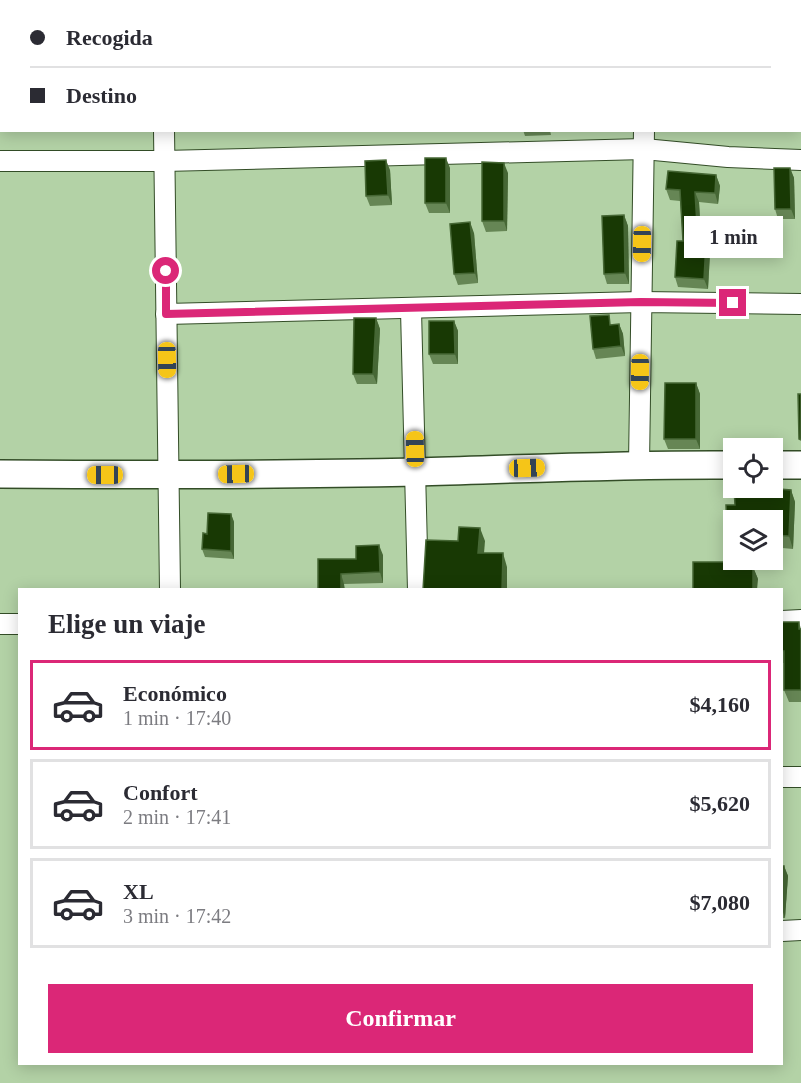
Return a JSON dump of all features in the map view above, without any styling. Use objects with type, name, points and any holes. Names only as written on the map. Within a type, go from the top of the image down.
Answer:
[{"type":"street","points":[[164,132],[170,588]]},
{"type":"street","points":[[639,464],[644,140]]},
{"type":"street","points":[[0,160],[164,161],[644,140],[728,157],[801,160]]},
{"type":"street","points":[[166,314],[411,310],[641,302],[801,304]]},
{"type":"street","points":[[411,310],[418,588]]},
{"type":"street","points":[[0,474],[168,475],[415,472],[639,464],[723,465]]},
{"type":"street","points":[[783,465],[801,465]]},
{"type":"street","points":[[783,621],[801,620]]},
{"type":"street","points":[[0,624],[18,624]]},
{"type":"street","points":[[783,777],[801,777]]},
{"type":"street","points":[[783,931],[801,930]]},
{"type":"building","points":[[425,158],[446,158],[446,203],[425,203]]},
{"type":"building","points":[[386,160],[388,195],[366,196],[365,161]]},
{"type":"building","points":[[482,162],[504,163],[504,221],[482,221]]},
{"type":"building","points":[[774,168],[790,168],[791,209],[775,209]]},
{"type":"building","points":[[668,171],[716,175],[715,193],[695,192],[698,242],[706,243],[704,279],[675,277],[677,241],[683,241],[680,190],[666,189]]},
{"type":"building","points":[[624,215],[625,273],[604,274],[602,216]]},
{"type":"building","points":[[470,222],[475,273],[454,274],[450,224]]},
{"type":"building","points":[[609,315],[610,325],[619,324],[621,346],[593,349],[590,316]]},
{"type":"building","points":[[354,318],[376,318],[373,374],[353,374]]},
{"type":"building","points":[[429,321],[454,321],[455,354],[429,354]]},
{"type":"building","points":[[665,383],[696,383],[696,439],[664,439]]},
{"type":"building","points":[[798,394],[801,394],[801,440],[799,439]]},
{"type":"building","points":[[783,489],[791,490],[789,536],[783,536],[783,510],[726,510],[726,505],[735,505],[735,498],[783,498]]},
{"type":"building","points":[[208,513],[231,514],[231,551],[202,549],[203,533],[207,534]]},
{"type":"building","points":[[459,527],[480,528],[478,553],[503,553],[502,588],[423,588],[426,540],[458,541]]},
{"type":"building","points":[[379,545],[380,572],[341,574],[341,588],[318,588],[318,559],[356,559],[356,546]]},
{"type":"building","points":[[693,562],[723,562],[723,570],[753,570],[753,588],[693,588]]},
{"type":"building","points":[[783,622],[799,622],[801,690],[784,690]]},
{"type":"route","points":[[166,271],[166,314],[411,310],[641,302],[733,303]]}]
